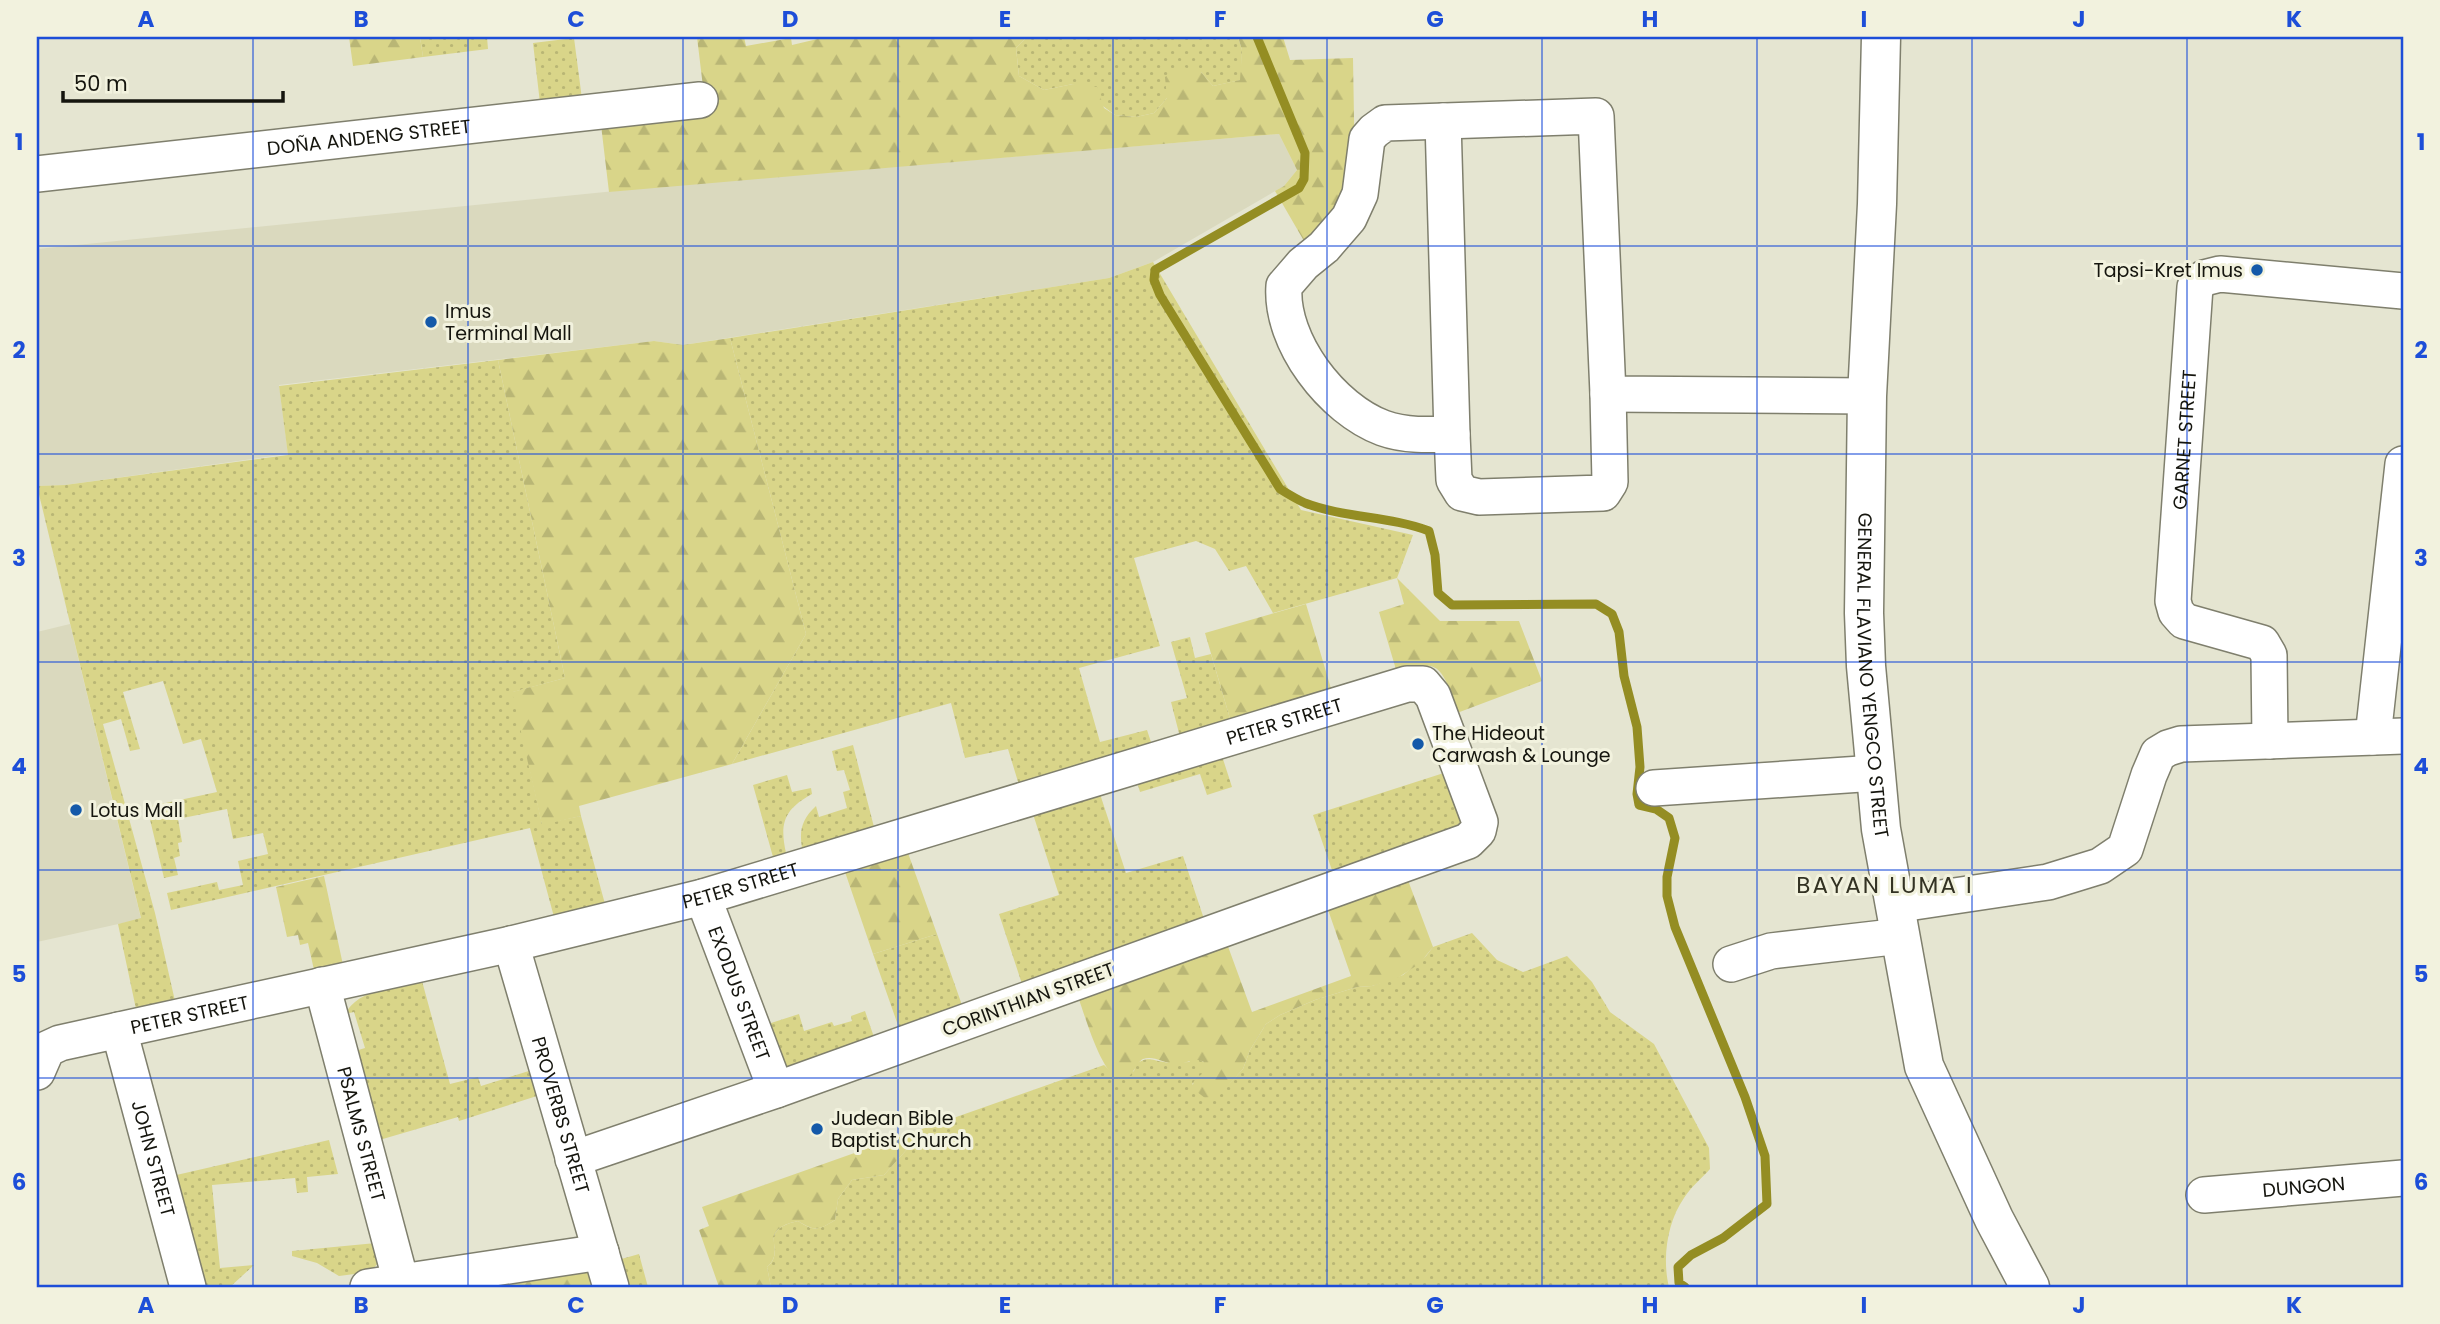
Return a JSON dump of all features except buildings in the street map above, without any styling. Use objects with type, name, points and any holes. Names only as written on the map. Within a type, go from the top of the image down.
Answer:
[{"type":"main road","name":"GENERAL FLAVIANO YENGCO STREET","points":[[1881,37],[1878,177],[1867,396],[1864,613],[1866,666],[1881,829],[1924,1066],[1974,1177],[2030,1287]]},
{"type":"street","name":"DOÑA ANDENG STREET","points":[[37,174],[700,100]]},
{"type":"street","points":[[1443,121],[1454,480],[1462,493],[1479,497],[1603,492],[1610,482],[1596,116],[1443,121],[1385,123],[1367,139],[1360,194],[1349,218],[1284,286],[1284,311],[1307,362],[1342,405],[1382,428],[1421,435],[1452,434]]},
{"type":"street","name":"GARNET STREET","points":[[2270,741],[2269,655],[2262,643],[2184,621],[2176,612],[2173,601],[2195,287],[2204,278],[2220,274],[2403,291]]},
{"type":"street","points":[[1608,394],[1867,396]]},
{"type":"street","points":[[1731,964],[1771,951],[1898,921],[2100,866],[2125,849],[2149,775],[2158,754],[2168,748],[2181,744],[2388,737],[2403,464]]},
{"type":"street","name":"PETER STREET","points":[[42,1060],[60,1043],[511,944],[703,897],[1407,684],[1423,684]]},
{"type":"street","name":"CORINTHIAN STREET","points":[[573,1158],[776,1090],[1468,841],[1478,831],[1480,822],[1433,696],[1423,684]]},
{"type":"street","points":[[1654,788],[1876,773]]},
{"type":"street","name":"EXODUS STREET","points":[[703,897],[776,1090]]},
{"type":"street","name":"PROVERBS STREET","points":[[511,944],[611,1287]]},
{"type":"street","name":"PSALMS STREET","points":[[322,985],[384,1285]]},
{"type":"street","name":"JOHN STREET","points":[[120,1030],[188,1287]]},
{"type":"street","name":"DUNGON","points":[[2204,1195],[2403,1178]]},
{"type":"street","points":[[384,1285],[600,1252]]},
{"type":"shaded area","name":"Imus Terminal Mall","points":[[1279,134],[1297,170],[1284,186],[1153,262],[1109,278],[683,345],[654,341],[279,385],[288,454],[65,485],[37,486],[37,249],[645,188]]},
{"type":"shaded area","name":"Lotus Mall","points":[[70,624],[141,919],[37,942],[37,632]]},
{"type":"green space","points":[[349,37],[420,37],[423,57],[353,66]]},
{"type":"green space","points":[[420,37],[487,37],[488,49],[423,57]]},
{"type":"green space","points":[[697,37],[744,37],[746,46],[791,38],[792,45],[826,37],[1027,37],[1016,48],[1019,76],[1044,90],[1073,84],[1097,87],[1104,108],[1115,115],[1136,117],[1154,113],[1167,98],[1165,77],[1180,66],[1201,72],[1213,86],[1240,80],[1242,50],[1238,37],[1283,37],[1290,60],[1353,58],[1355,178],[1311,253],[1275,191],[1284,186],[1297,170],[1279,134],[609,192],[601,125],[706,112]]},
{"type":"green space","points":[[1027,37],[1238,37],[1242,50],[1241,80],[1213,86],[1201,72],[1167,98],[1154,113],[1136,117],[1115,115],[1073,84],[1044,90],[1019,76],[1016,48]]},
{"type":"green space","points":[[574,38],[582,99],[540,103],[533,43]]},
{"type":"green space","points":[[1153,262],[1301,510],[1413,535],[1397,578],[1273,613],[1246,566],[1229,571],[1215,549],[1196,541],[1134,558],[1160,646],[1079,668],[1100,742],[1147,730],[1152,745],[1019,785],[1008,749],[965,758],[951,703],[732,764],[806,634],[730,338],[1109,278]]},
{"type":"green space","points":[[730,338],[806,634],[732,764],[579,806],[581,816],[542,825],[512,692],[565,678],[498,360],[654,341],[683,345]]},
{"type":"green space","points":[[498,360],[565,678],[513,692],[542,824],[581,816],[605,904],[554,917],[530,828],[171,910],[167,893],[217,882],[219,890],[243,885],[238,861],[268,854],[263,833],[233,839],[227,809],[178,819],[182,842],[178,843],[180,856],[174,858],[178,875],[164,878],[147,807],[217,792],[201,739],[183,744],[163,681],[123,692],[140,749],[130,751],[121,719],[103,724],[155,913],[175,1001],[136,1009],[118,924],[141,918],[37,486],[65,485],[288,455],[279,386]]},
{"type":"green space","points":[[1397,578],[1440,621],[1519,621],[1542,681],[1457,713],[1447,683],[1438,670],[1425,666],[1397,673],[1379,612],[1404,604]]},
{"type":"green space","points":[[1306,604],[1332,692],[1231,722],[1205,633]]},
{"type":"green space","points":[[1190,637],[1195,658],[1211,654],[1231,722],[1180,737],[1171,702],[1187,698],[1171,642]]},
{"type":"green space","points":[[853,745],[874,827],[802,848],[803,825],[816,806],[819,817],[847,808],[843,792],[850,790],[844,770],[837,771],[832,751]]},
{"type":"green space","points":[[1222,756],[1232,787],[1207,795],[1200,774],[1140,792],[1137,782]]},
{"type":"green space","points":[[1450,771],[1466,826],[1334,876],[1313,815]]},
{"type":"green space","points":[[787,775],[792,792],[811,788],[812,794],[790,811],[783,833],[786,853],[773,857],[753,785]]},
{"type":"green space","points":[[1100,794],[1126,873],[1183,856],[1205,922],[1023,987],[999,914],[1059,895],[1033,814]]},
{"type":"green space","points":[[908,853],[937,934],[873,954],[845,872]]},
{"type":"green space","points":[[1406,875],[1433,947],[1419,964],[1396,979],[1315,1000],[1266,1024],[1250,1050],[1243,1069],[1218,1097],[1205,1098],[1192,1088],[1194,1081],[1204,1072],[1204,1062],[1200,1060],[1174,1064],[1143,1059],[1128,1078],[1124,1079],[1113,1075],[1106,1067],[1077,994],[1226,941],[1252,1012],[1351,976],[1326,904]]},
{"type":"green space","points":[[324,876],[343,965],[314,970],[308,943],[300,945],[298,935],[287,937],[276,887]]},
{"type":"green space","points":[[1472,933],[1497,960],[1523,972],[1567,956],[1592,982],[1610,1012],[1654,1044],[1709,1148],[1710,1169],[1684,1198],[1670,1229],[1666,1253],[1669,1287],[771,1287],[767,1267],[773,1261],[774,1235],[778,1230],[798,1221],[808,1227],[817,1228],[835,1220],[838,1199],[852,1180],[884,1175],[909,1147],[920,1145],[925,1128],[1104,1065],[1119,1079],[1134,1071],[1136,1064],[1147,1059],[1167,1063],[1189,1062],[1192,1059],[1204,1062],[1205,1073],[1192,1084],[1212,1097],[1218,1096],[1243,1069],[1250,1050],[1266,1024],[1280,1015],[1315,1000],[1357,987],[1372,986],[1403,975],[1433,947]]},
{"type":"green space","points":[[937,934],[963,1008],[900,1031],[873,954]]},
{"type":"green space","points":[[422,981],[450,1084],[478,1077],[481,1086],[532,1070],[540,1095],[459,1121],[458,1117],[376,1141],[352,1052],[365,1048],[354,1012],[345,1014],[351,1005],[369,994]]},
{"type":"green space","points":[[865,1011],[875,1040],[792,1069],[783,1065],[768,1024],[799,1014],[804,1031],[832,1022],[834,1026],[852,1021],[851,1016]]},
{"type":"green space","points":[[925,1128],[923,1143],[909,1147],[884,1175],[852,1180],[838,1199],[835,1220],[817,1228],[798,1221],[778,1230],[774,1235],[775,1254],[767,1267],[771,1287],[719,1287],[699,1230],[709,1226],[702,1207]]},
{"type":"green space","points":[[329,1140],[338,1174],[307,1177],[308,1192],[297,1193],[295,1178],[212,1185],[220,1268],[254,1265],[230,1287],[204,1287],[172,1176]]},
{"type":"green space","points":[[376,1243],[380,1261],[370,1272],[339,1276],[317,1263],[292,1256],[292,1251]]},
{"type":"green space","points":[[639,1254],[648,1287],[626,1287],[618,1260]]},
{"type":"green space","points":[[595,1271],[599,1287],[489,1287]]},
{"type":"waterway","points":[[1257,37],[1305,153],[1304,179],[1299,188],[1155,270],[1154,280],[1160,295],[1280,489],[1320,508],[1398,522],[1429,531],[1435,555],[1438,593],[1452,605],[1596,604],[1612,614],[1619,632],[1624,676],[1637,727],[1639,805],[1656,809],[1669,818],[1675,838],[1667,877],[1667,896],[1675,927],[1745,1097],[1765,1156],[1767,1204],[1723,1238],[1691,1255],[1678,1267],[1679,1283],[1685,1287]]},
{"type":"place","name":"Tapsi-Kret Imus","points":[[2257,270]]},
{"type":"place","name":"Imus Terminal Mall","points":[[431,322]]},
{"type":"place","name":"The Hideout Carwash & Lounge","points":[[1418,744]]},
{"type":"place","name":"Lotus Mall","points":[[76,810]]},
{"type":"place","name":"Judean Bible Baptist Church","points":[[817,1129]]},
{"type":"district","name":"BAYAN LUMA I","points":[[1885,885]]}]
